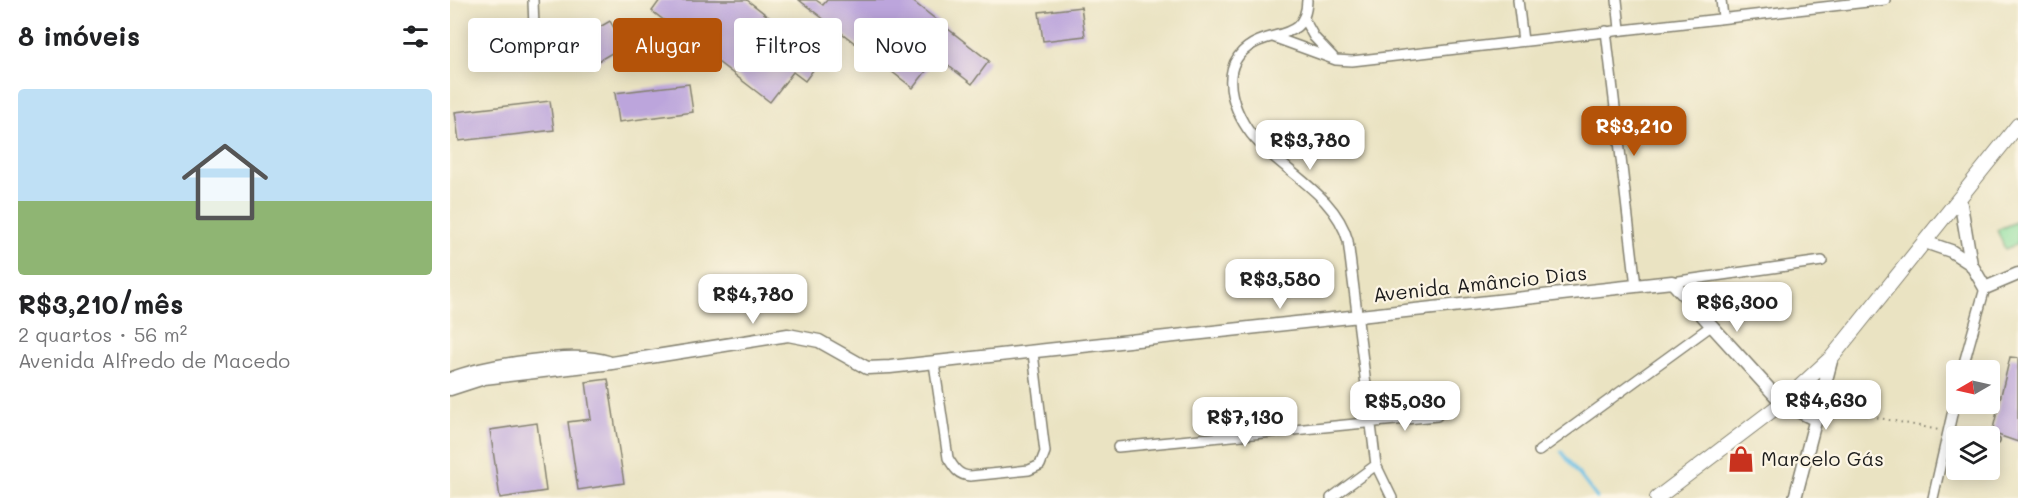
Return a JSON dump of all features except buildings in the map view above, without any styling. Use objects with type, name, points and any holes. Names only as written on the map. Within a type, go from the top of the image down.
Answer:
[{"type":"main road","points":[[1657,498],[1782,403],[1832,357],[2018,125]]},
{"type":"street","points":[[533,0],[534,18]]},
{"type":"street","points":[[1307,0],[1304,19],[1295,28],[1248,46],[1235,61],[1231,82],[1235,107],[1245,128],[1255,140],[1326,201],[1344,224],[1376,465],[1392,498]]},
{"type":"street","points":[[1518,0],[1523,42]]},
{"type":"street","points":[[1617,0],[1620,29]]},
{"type":"street","points":[[1721,0],[1723,17]]},
{"type":"street","points":[[1273,38],[1336,60],[1372,59],[1723,17],[1819,3],[1886,0]]},
{"type":"street","points":[[1304,19],[1314,37],[1336,60]]},
{"type":"street","points":[[1606,31],[1636,286]]},
{"type":"street","points":[[1960,199],[1971,264],[1985,288],[1965,360]]},
{"type":"street","points":[[1925,242],[1951,251],[1971,264]]},
{"type":"street","name":"Avenida Amâncio Dias","points":[[450,389],[484,378],[612,363],[788,334],[819,341],[867,368],[890,367],[1672,282],[1822,261]]},
{"type":"street","points":[[1985,288],[2018,274]]},
{"type":"street","points":[[1672,282],[1782,403],[1814,419]]},
{"type":"street","points":[[1539,451],[1711,326]]},
{"type":"street","points":[[934,363],[948,458],[961,475],[970,476],[1029,470],[1040,465],[1046,452],[1033,353]]},
{"type":"street","points":[[450,379],[483,368],[582,357],[612,363]]},
{"type":"street","points":[[1795,498],[1832,357]]},
{"type":"street","points":[[1118,447],[1437,416]]},
{"type":"street","points":[[1933,498],[1946,441]]},
{"type":"street","points":[[1331,498],[1376,465]]},
{"type":"path","points":[[1818,406],[1946,432]]},
{"type":"green space","points":[[2018,221],[2018,244],[2005,249],[1997,230]]},
{"type":"waterway","points":[[1561,451],[1597,498]]},
{"type":"place","name":"Marcelo Gás","points":[[1741,459]]}]
